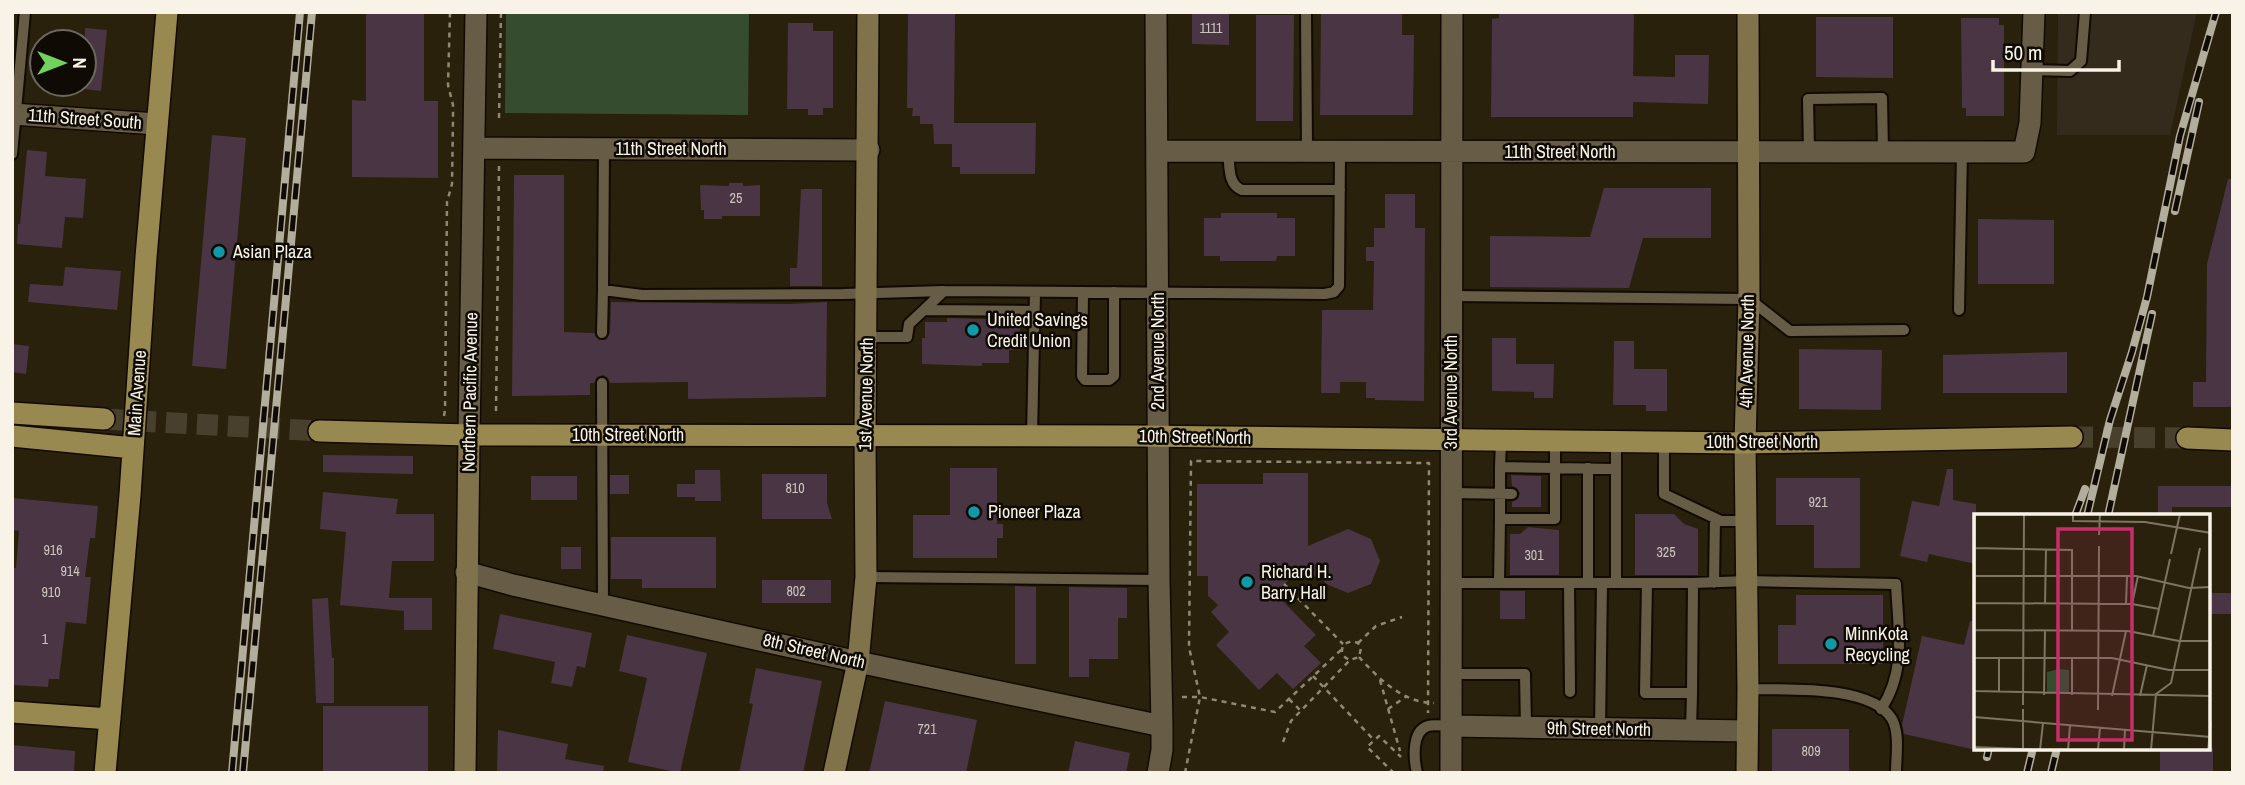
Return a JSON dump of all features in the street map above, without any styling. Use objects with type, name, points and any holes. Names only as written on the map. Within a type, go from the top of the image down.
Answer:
[{"type":"main road","name":"Main Avenue","points":[[105,773],[167,12]]},
{"type":"main road","points":[[12,413],[104,419]]},
{"type":"main road","name":"10th Street North","points":[[319,430],[469,435],[1158,436],[1745,443],[2072,438]]},
{"type":"main road","points":[[12,436],[133,449]]},
{"type":"main road","points":[[2187,438],[2233,440]]},
{"type":"main road","points":[[12,712],[110,719]]},
{"type":"street","name":"Northern Pacific Avenue","points":[[465,773],[476,12]]},
{"type":"street","name":"1st Avenue North","points":[[834,773],[858,662],[866,577],[869,12]]},
{"type":"street","name":"2nd Avenue North","points":[[1156,12],[1159,580],[1163,726],[1163,750],[1158,773]]},
{"type":"street","name":"3rd Avenue North","points":[[1451,773],[1452,12]]},
{"type":"street","name":"4th Avenue North","points":[[1747,773],[1745,443],[1748,12]]},
{"type":"street","points":[[2033,70],[2034,12]]},
{"type":"street","name":"11th Street North","points":[[1157,151],[2024,152],[2030,123],[2033,70]]},
{"type":"street","name":"11th Street South","points":[[14,114],[157,124]]},
{"type":"street","name":"11th Street North","points":[[474,148],[869,150]]},
{"type":"street","name":"8th Street North","points":[[466,572],[858,662],[1163,726]]},
{"type":"street","name":"9th Street North","points":[[1451,726],[1746,731]]},
{"type":"lane","points":[[12,153],[25,12]]},
{"type":"lane","points":[[1306,12],[1307,151]]},
{"type":"lane","points":[[2033,70],[2070,71],[2081,61],[2085,12]]},
{"type":"lane","points":[[1809,152],[1808,99],[1870,98],[1882,98],[1883,152]]},
{"type":"lane","points":[[602,333],[604,149]]},
{"type":"lane","points":[[1228,151],[1231,179],[1237,188],[1242,190],[1340,190]]},
{"type":"lane","points":[[603,290],[642,295],[944,291],[1325,294],[1334,292],[1339,286],[1340,151]]},
{"type":"lane","points":[[1959,310],[1962,152]]},
{"type":"lane","points":[[867,337],[907,337],[909,324],[944,291]]},
{"type":"lane","points":[[1032,436],[1035,292]]},
{"type":"lane","points":[[1083,292],[1082,376],[1085,380],[1109,380],[1114,376],[1114,292]]},
{"type":"lane","points":[[1451,296],[1748,299],[1790,331],[1905,330]]},
{"type":"lane","points":[[924,310],[1035,311]]},
{"type":"lane","points":[[602,383],[603,605]]},
{"type":"lane","points":[[1499,583],[1500,440]]},
{"type":"lane","points":[[1500,519],[1555,519],[1555,441]]},
{"type":"lane","points":[[1616,442],[1616,583]]},
{"type":"lane","points":[[1664,442],[1664,494],[1721,521],[1746,521]]},
{"type":"lane","points":[[1500,467],[1616,469]]},
{"type":"lane","points":[[1588,468],[1588,583]]},
{"type":"lane","points":[[1541,493],[1555,493]]},
{"type":"lane","points":[[1451,494],[1512,494]]},
{"type":"lane","points":[[1714,583],[1715,518]]},
{"type":"lane","points":[[866,577],[1159,580]]},
{"type":"lane","points":[[1451,583],[1747,581],[1896,584],[1898,674],[1892,693],[1881,709]]},
{"type":"lane","points":[[1569,583],[1570,692]]},
{"type":"lane","points":[[1600,729],[1602,583]]},
{"type":"lane","points":[[1647,583],[1645,693],[1692,693]]},
{"type":"lane","points":[[1691,730],[1693,583]]},
{"type":"lane","points":[[1451,674],[1525,674],[1526,727]]},
{"type":"lane","points":[[1748,689],[1828,691],[1865,699],[1891,718],[1896,733],[1896,773]]},
{"type":"lane","points":[[1417,773],[1415,748],[1421,731],[1427,726],[1451,726]]},
{"type":"path","points":[[444,416],[447,202],[452,184],[450,12]]},
{"type":"path","points":[[499,118],[501,12]]},
{"type":"path","points":[[496,411],[499,163]]},
{"type":"path","points":[[1185,773],[1200,697],[1189,647],[1191,461],[1429,463],[1427,720]]},
{"type":"path","points":[[1284,584],[1344,644]]},
{"type":"path","points":[[1358,643],[1376,626],[1402,617]]},
{"type":"path","points":[[1174,698],[1200,697],[1275,712],[1341,650],[1344,644],[1349,641],[1358,643],[1361,648],[1359,657]]},
{"type":"path","points":[[1341,650],[1344,657],[1350,660]]},
{"type":"path","points":[[1283,742],[1291,721],[1350,660],[1359,657]]},
{"type":"path","points":[[1359,657],[1380,680],[1419,703],[1442,703]]},
{"type":"path","points":[[1313,676],[1374,740]]},
{"type":"path","points":[[1380,680],[1403,760],[1379,736],[1367,747],[1394,773]]},
{"type":"path","points":[[1388,709],[1407,696]]},
{"type":"path","points":[[1289,699],[1301,711]]},
{"type":"shaded area","points":[[2058,12],[2197,12],[2170,135],[2057,135]]},
{"type":"green space","points":[[506,12],[749,12],[748,115],[505,113]]},
{"type":"building","points":[[908,12],[955,12],[954,123],[1036,123],[1035,174],[960,174],[960,167],[952,167],[952,144],[934,144],[933,124],[920,124],[920,116],[912,116],[913,108],[907,108]]},
{"type":"building","points":[[1192,12],[1229,12],[1229,45],[1192,44]]},
{"type":"building","points":[[1321,12],[1402,12],[1402,35],[1414,35],[1413,115],[1320,115]]},
{"type":"building","points":[[1499,13],[1634,14],[1633,76],[1675,77],[1675,55],[1709,55],[1708,104],[1633,102],[1633,117],[1491,117],[1492,19],[1499,18]]},
{"type":"building","points":[[366,14],[424,14],[424,101],[438,101],[438,178],[352,177],[352,100],[366,101]]},
{"type":"building","points":[[1256,15],[1294,15],[1293,121],[1256,121]]},
{"type":"building","points":[[1816,17],[1893,17],[1893,78],[1816,77]]},
{"type":"building","points":[[1961,18],[1999,18],[1999,25],[2004,25],[2004,116],[1966,116],[1966,108],[1962,108]]},
{"type":"building","points":[[788,23],[813,23],[813,31],[833,31],[833,108],[823,108],[823,115],[808,115],[808,109],[787,109]]},
{"type":"building","points":[[98,29],[107,30],[101,91],[98,91]]},
{"type":"building","name":"Asian Plaza","points":[[212,135],[246,138],[226,369],[192,366]]},
{"type":"building","points":[[27,150],[47,152],[45,176],[86,179],[83,218],[65,217],[62,248],[17,244]]},
{"type":"building","points":[[514,175],[564,175],[564,332],[594,333],[599,340],[606,340],[610,333],[611,302],[827,302],[826,397],[688,399],[688,382],[610,383],[603,375],[590,383],[590,395],[512,396]]},
{"type":"building","points":[[2228,179],[2233,179],[2233,407],[2193,407],[2193,382],[2206,382],[2207,264]]},
{"type":"building","points":[[729,183],[760,185],[760,216],[704,219],[700,185],[729,186]]},
{"type":"building","points":[[1604,188],[1711,188],[1711,238],[1643,238],[1629,288],[1490,287],[1490,236],[1590,237]]},
{"type":"building","points":[[801,189],[822,189],[822,286],[790,286],[790,268],[797,268]]},
{"type":"building","points":[[1385,194],[1415,194],[1415,228],[1425,228],[1424,401],[1366,398],[1366,382],[1340,382],[1340,393],[1321,393],[1322,310],[1373,310],[1374,261],[1366,261],[1366,247],[1374,247],[1374,228],[1385,228]]},
{"type":"building","points":[[1221,213],[1277,213],[1277,218],[1295,218],[1295,256],[1277,256],[1276,261],[1220,261],[1220,256],[1204,256],[1204,218],[1221,218]]},
{"type":"building","points":[[1978,219],[2054,220],[2054,284],[1978,284]]},
{"type":"building","points":[[65,267],[121,271],[117,310],[28,302],[30,284],[63,286]]},
{"type":"building","name":"United Savings Credit Union","points":[[947,318],[1020,320],[1020,350],[1009,350],[1009,363],[982,363],[982,366],[922,364],[925,322],[947,322]]},
{"type":"building","points":[[1492,338],[1516,338],[1516,364],[1554,364],[1553,398],[1534,398],[1534,392],[1492,391]]},
{"type":"building","points":[[1614,341],[1634,341],[1634,369],[1667,369],[1667,411],[1646,411],[1646,405],[1613,405]]},
{"type":"building","points":[[12,344],[29,346],[26,374],[12,372]]},
{"type":"building","points":[[1799,349],[1882,350],[1881,410],[1799,409]]},
{"type":"building","points":[[2067,352],[2067,393],[1943,393],[1943,355]]},
{"type":"building","points":[[323,455],[413,456],[413,474],[323,472]]},
{"type":"building","name":"Pioneer Plaza","points":[[950,468],[997,468],[997,524],[1003,524],[1003,538],[997,538],[997,558],[913,558],[913,515],[950,515]]},
{"type":"building","points":[[1947,469],[1953,469],[1953,500],[1976,504],[1974,564],[1929,554],[1927,562],[1900,556],[1912,501],[1939,506]]},
{"type":"building","points":[[695,470],[720,470],[721,501],[695,501],[695,497],[677,497],[677,484],[695,484]]},
{"type":"building","name":"Richard H. Barry Hall","points":[[1263,473],[1308,473],[1308,546],[1348,529],[1371,539],[1380,561],[1371,584],[1348,593],[1326,584],[1320,576],[1293,576],[1275,593],[1316,635],[1304,646],[1321,663],[1293,689],[1277,673],[1259,690],[1216,645],[1229,632],[1211,612],[1218,605],[1208,596],[1208,576],[1197,576],[1197,484],[1263,484]]},
{"type":"building","points":[[762,474],[827,474],[827,503],[832,519],[762,519]]},
{"type":"building","points":[[610,475],[629,475],[629,494],[610,494]]},
{"type":"building","points":[[1511,475],[1541,476],[1541,507],[1512,507],[1512,502],[1518,499],[1520,493],[1512,486]]},
{"type":"building","points":[[531,476],[577,476],[577,500],[531,500]]},
{"type":"building","points":[[1776,478],[1860,478],[1860,568],[1814,568],[1814,525],[1776,525]]},
{"type":"building","points":[[2158,486],[2233,486],[2233,507],[2172,507],[2172,514],[2158,514]]},
{"type":"building","points":[[323,492],[398,499],[396,514],[434,514],[434,561],[392,561],[389,598],[432,598],[432,630],[404,630],[404,611],[340,605],[346,532],[320,529]]},
{"type":"building","points":[[12,498],[98,506],[95,538],[90,538],[85,577],[91,577],[86,624],[66,622],[59,679],[49,679],[48,687],[12,685],[12,568],[16,568],[19,531],[12,530]]},
{"type":"building","points":[[1635,514],[1674,514],[1684,524],[1698,529],[1698,575],[1635,575]]},
{"type":"building","points":[[1528,527],[1559,530],[1559,575],[1510,575],[1510,534],[1520,534]]},
{"type":"building","points":[[611,537],[716,537],[716,588],[642,588],[642,579],[611,579]]},
{"type":"building","points":[[561,547],[581,547],[581,569],[561,569]]},
{"type":"building","points":[[762,580],[831,580],[831,603],[762,603]]},
{"type":"building","points":[[1015,586],[1036,587],[1036,664],[1015,664]]},
{"type":"building","points":[[1069,587],[1127,588],[1127,618],[1118,618],[1118,659],[1089,659],[1089,677],[1069,677]]},
{"type":"building","points":[[1500,591],[1525,591],[1525,619],[1500,619]]},
{"type":"building","points":[[2210,593],[2233,593],[2233,614],[2210,614]]},
{"type":"building","name":"MinnKota Recycling","points":[[1796,595],[1883,595],[1883,664],[1778,664],[1778,625],[1796,625]]},
{"type":"building","points":[[328,598],[334,658],[334,703],[316,703],[312,599]]},
{"type":"building","points":[[500,614],[592,633],[585,668],[577,666],[572,687],[551,683],[555,662],[493,649]]},
{"type":"building","points":[[1970,621],[1974,621],[1974,750],[1904,734],[1902,725],[1922,636],[1964,645]]},
{"type":"building","points":[[627,635],[707,653],[680,773],[628,762],[647,678],[619,671]]},
{"type":"building","points":[[756,668],[822,681],[803,773],[739,773],[753,704],[749,703]]},
{"type":"building","points":[[885,701],[977,720],[966,773],[869,773]]},
{"type":"building","points":[[323,706],[428,706],[428,773],[323,773]]},
{"type":"building","points":[[1772,729],[1849,729],[1849,773],[1772,773]]},
{"type":"building","points":[[498,730],[568,744],[565,759],[604,766],[603,773],[497,773]]},
{"type":"building","points":[[1075,741],[1130,753],[1126,773],[1068,773]]},
{"type":"building","points":[[12,745],[75,751],[74,773],[12,773]]},
{"type":"building","points":[[2213,748],[2213,773],[2160,773],[2160,750]]},
{"type":"tunnel","points":[[104,419],[319,431]]},
{"type":"tunnel","points":[[2072,437],[2187,438]]},
{"type":"railway","points":[[232,773],[300,12]]},
{"type":"railway","points":[[243,773],[312,12]]},
{"type":"railway","points":[[2087,514],[2110,420],[2147,297],[2180,136],[2216,12]]},
{"type":"railway","points":[[2175,211],[2199,102]]},
{"type":"railway","points":[[2108,514],[2152,314]]},
{"type":"railway","points":[[2076,514],[2085,489]]},
{"type":"railway","points":[[1987,757],[1989,750]]},
{"type":"railway","points":[[2027,773],[2033,750]]},
{"type":"railway","points":[[2051,773],[2057,750]]},
{"type":"place","name":"Asian Plaza","points":[[219,252]]},
{"type":"place","name":"United Savings Credit Union","points":[[973,330]]},
{"type":"place","name":"Pioneer Plaza","points":[[974,512]]},
{"type":"place","name":"Richard H. Barry Hall","points":[[1247,582]]},
{"type":"place","name":"MinnKota Recycling","points":[[1831,644]]}]
